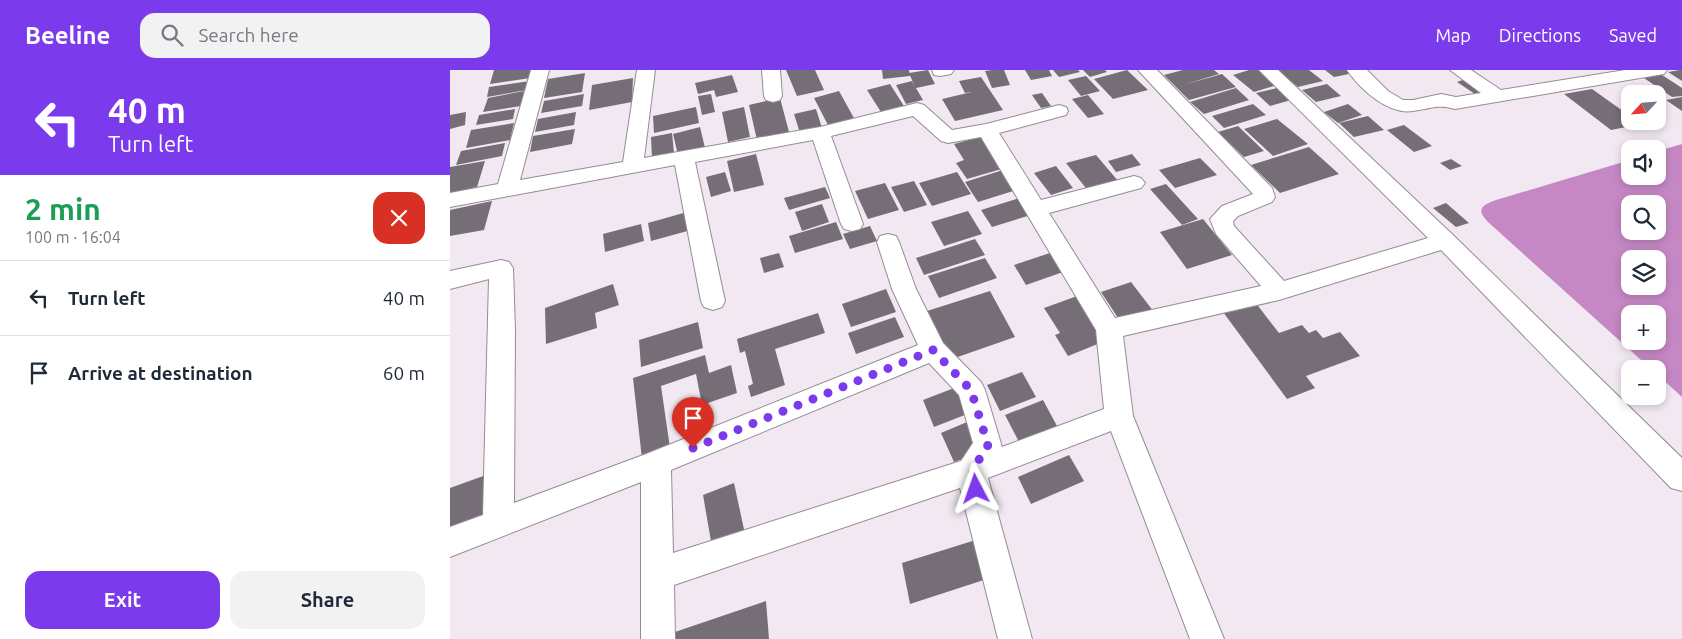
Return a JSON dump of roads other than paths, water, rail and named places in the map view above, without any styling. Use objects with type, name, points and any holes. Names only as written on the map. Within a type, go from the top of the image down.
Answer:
[{"type":"street","points":[[507,189],[540,70]]},
{"type":"street","points":[[633,165],[646,70]]},
{"type":"street","points":[[771,70],[774,96]]},
{"type":"street","points":[[940,71],[945,70]]},
{"type":"street","points":[[1147,70],[1264,192],[1264,197],[1256,202],[1230,211],[1221,219],[1224,229],[1279,291]]},
{"type":"street","points":[[1268,70],[1445,242],[1682,478]]},
{"type":"street","points":[[1356,70],[1391,101],[1399,105],[1410,106],[1447,99],[1455,103],[1658,70]]},
{"type":"street","points":[[1460,70],[1498,96]]},
{"type":"street","points":[[450,200],[633,165],[820,133],[917,109],[948,136],[987,130],[1059,111]]},
{"type":"street","points":[[987,130],[1109,330],[1119,416],[1207,639]]},
{"type":"street","points":[[820,133],[852,224]]},
{"type":"street","points":[[684,156],[713,301]]},
{"type":"street","points":[[1036,209],[1134,183]]},
{"type":"street","points":[[888,242],[904,289],[933,350],[971,390],[988,445],[972,471],[1014,639]]},
{"type":"street","points":[[1109,330],[1279,291],[1445,242]]},
{"type":"street","points":[[450,280],[501,268],[502,330],[498,524]]},
{"type":"street","points":[[450,542],[656,462],[933,350]]},
{"type":"street","points":[[658,574],[972,471],[1119,416]]},
{"type":"street","points":[[656,462],[658,639]]}]
